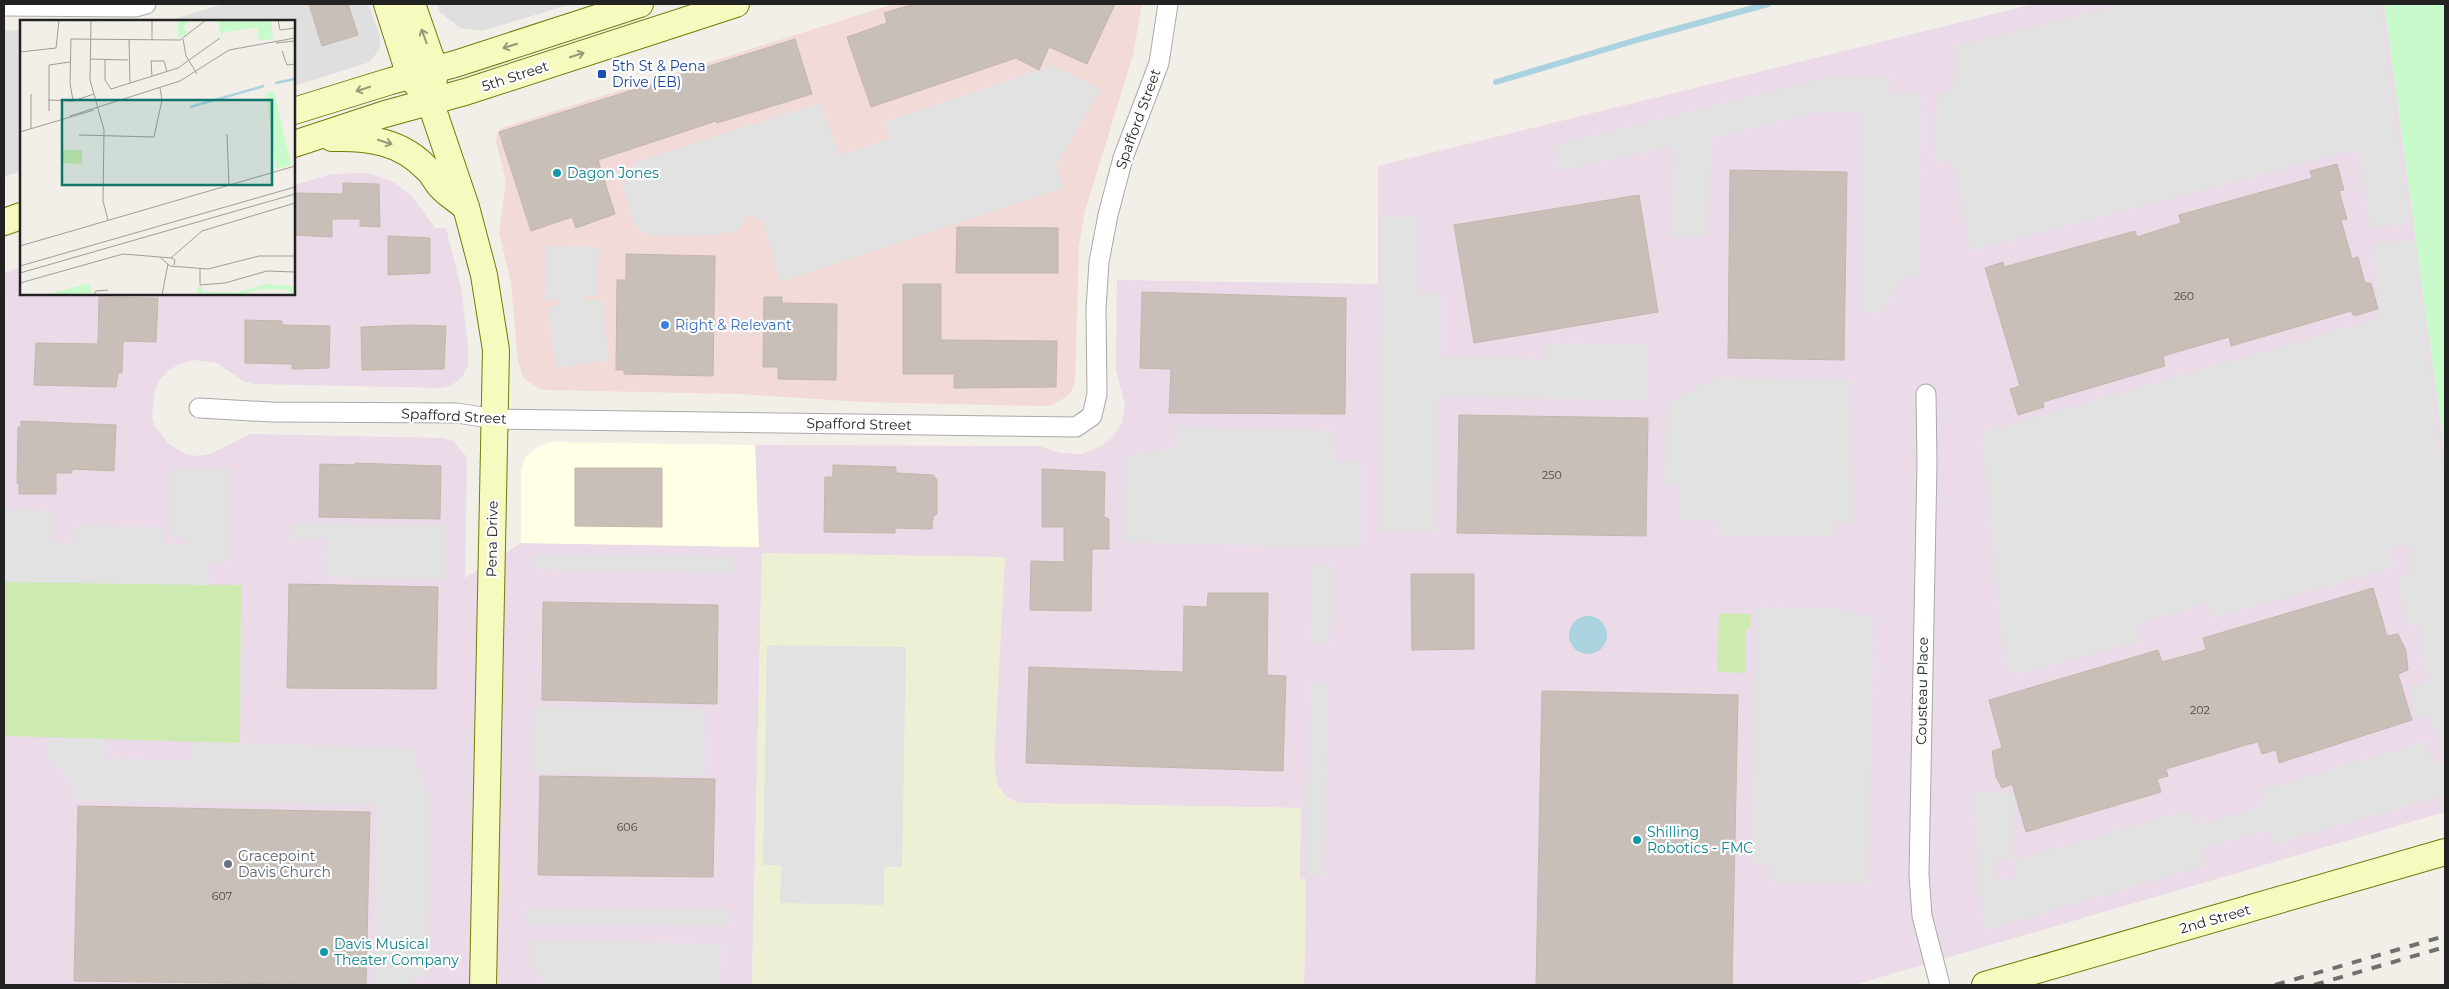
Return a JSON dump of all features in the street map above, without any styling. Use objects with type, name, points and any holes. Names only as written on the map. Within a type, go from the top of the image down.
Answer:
[{"type":"street","points":[[387,4],[410,76],[430,101]]},
{"type":"street","points":[[412,4],[435,70],[430,101]]},
{"type":"street","points":[[295,111],[435,70],[640,4]]},
{"type":"street","name":"5th Street","points":[[298,143],[736,4]]},
{"type":"street","name":"Spafford Street","points":[[199,408],[270,412],[457,413],[495,419],[1076,428],[1092,416],[1098,394],[1096,309],[1099,262],[1108,215],[1123,158],[1159,63],[1168,4]]},
{"type":"street","points":[[4,6],[138,5]]},
{"type":"street","name":"Pena Drive","points":[[430,101],[466,207],[484,275],[496,350],[483,985]]},
{"type":"street","points":[[298,143],[355,138],[378,140],[397,147],[415,157],[429,170],[441,188],[466,207]]},
{"type":"street","points":[[4,222],[20,216]]},
{"type":"street","name":"Cousteau Place","points":[[1926,394],[1927,464],[1919,875],[1922,916],[1940,985]]},
{"type":"street","name":"2nd Street","points":[[1985,985],[2445,852]]},
{"type":"shaded area","points":[[224,4],[368,4],[380,35],[380,48],[370,62],[295,86],[295,20],[170,20]]},
{"type":"shaded area","points":[[437,4],[572,4],[481,31],[460,28],[440,12]]},
{"type":"shaded area","points":[[893,4],[1142,4],[1133,55],[1085,211],[1079,246],[1075,381],[1071,392],[1053,405],[1044,406],[862,402],[739,394],[542,390],[524,379],[518,362],[511,283],[499,233],[506,181],[496,142],[497,133],[501,128]]},
{"type":"shaded area","points":[[2034,4],[2384,4],[2445,456],[2445,812],[1854,985],[1304,985],[1306,880],[1300,879],[1300,808],[1019,803],[1006,797],[997,784],[994,763],[762,554],[752,985],[4,985],[4,414],[6,272],[20,267],[20,295],[295,295],[295,185],[332,174],[368,173],[394,182],[412,196],[435,228],[446,228],[461,287],[468,346],[468,365],[463,376],[451,386],[442,388],[253,384],[243,381],[217,363],[194,360],[169,370],[160,379],[155,389],[152,415],[154,425],[168,443],[185,454],[197,456],[209,454],[250,434],[443,438],[453,441],[466,456],[467,464],[465,578],[521,543],[758,547],[755,445],[1039,446],[1061,453],[1081,454],[1100,447],[1113,437],[1122,423],[1125,405],[1116,370],[1117,280],[1378,284],[1378,166]]},
{"type":"shaded area","points":[[2126,4],[2380,4],[2410,223],[2371,228],[2358,149],[1971,251],[1953,162],[1935,161],[1938,93],[1954,90],[1956,46]]},
{"type":"shaded area","points":[[4,30],[20,31],[20,171],[4,177]]},
{"type":"shaded area","points":[[1052,65],[1101,89],[1056,165],[1063,188],[780,282],[763,221],[747,214],[739,230],[714,235],[649,236],[635,225],[622,183],[637,177],[633,163],[820,103],[839,155],[891,138],[885,122]]},
{"type":"shaded area","points":[[1835,76],[1891,76],[1890,94],[1921,94],[1920,278],[1904,277],[1881,313],[1861,312],[1861,113],[1824,111],[1712,138],[1707,237],[1672,236],[1674,146],[1560,171],[1554,145]]},
{"type":"shaded area","points":[[1381,217],[1418,217],[1418,293],[1441,294],[1441,357],[1546,359],[1547,343],[1648,344],[1647,400],[1438,397],[1436,532],[1379,531]]},
{"type":"shaded area","points":[[2415,241],[2445,494],[2445,744],[2429,717],[2414,718],[2410,685],[2425,683],[2429,678],[2428,671],[2424,671],[2420,625],[2405,625],[2399,577],[2412,574],[2411,545],[2389,549],[2394,568],[2212,618],[2207,603],[2138,624],[2141,641],[2011,676],[2003,648],[1982,433],[2380,318],[2373,242]]},
{"type":"shaded area","points":[[546,246],[599,247],[597,295],[584,295],[585,301],[602,300],[609,360],[556,368],[548,307],[562,305],[562,300],[545,300]]},
{"type":"shaded area","points":[[6,272],[4,414],[4,273]]},
{"type":"shaded area","points":[[1717,377],[1850,380],[1854,523],[1835,521],[1836,536],[1719,535],[1717,521],[1680,519],[1681,486],[1665,485],[1667,403]]},
{"type":"shaded area","points":[[1178,427],[1334,431],[1335,461],[1361,462],[1361,548],[1123,542],[1125,458],[1177,446]]},
{"type":"shaded area","points":[[552,442],[755,445],[759,547],[521,543],[521,471],[526,456],[538,447]]},
{"type":"shaded area","points":[[171,468],[229,468],[227,563],[210,563],[209,585],[4,582],[4,509],[51,511],[51,542],[75,543],[75,526],[163,527],[163,542],[165,544],[185,545],[187,543],[186,538],[170,538]]},
{"type":"shaded area","points":[[291,523],[445,525],[446,580],[326,577],[327,539],[291,538]]},
{"type":"shaded area","points":[[762,553],[1005,557],[994,763],[997,784],[1006,797],[1019,803],[1301,808],[1300,879],[1306,879],[1304,985],[752,985]]},
{"type":"shaded area","points":[[533,555],[734,556],[733,573],[533,569]]},
{"type":"shaded area","points":[[1313,564],[1332,564],[1330,643],[1311,643]]},
{"type":"shaded area","points":[[1756,607],[1829,608],[1874,617],[1868,883],[1770,882],[1770,863],[1752,863]]},
{"type":"shaded area","points":[[767,645],[906,647],[902,867],[884,867],[884,905],[780,903],[781,865],[763,865]]},
{"type":"shaded area","points":[[1311,683],[1328,683],[1324,875],[1306,875]]},
{"type":"shaded area","points":[[533,706],[706,708],[705,776],[531,773]]},
{"type":"shaded area","points":[[49,737],[105,739],[105,758],[192,761],[193,742],[414,748],[415,762],[430,795],[428,977],[413,978],[412,985],[374,985],[377,805],[73,801],[73,783],[48,758]]},
{"type":"shaded area","points":[[2426,741],[2430,757],[2445,767],[2445,795],[2274,844],[2270,830],[2202,848],[2206,865],[1986,930],[1982,915],[1973,792],[2015,793],[2012,859],[1996,859],[1995,876],[2005,881],[2019,875],[2015,860],[2190,810],[2196,826],[2265,805],[2262,790]]},
{"type":"shaded area","points":[[525,908],[728,909],[729,926],[525,925]]},
{"type":"shaded area","points":[[531,940],[721,944],[720,983],[738,985],[548,985],[530,963]]},
{"type":"green space","points":[[2384,4],[2445,4],[2445,456]]},
{"type":"green space","points":[[4,582],[241,585],[240,743],[4,736]]},
{"type":"green space","points":[[1719,613],[1751,614],[1750,629],[1746,630],[1745,673],[1717,672]]},
{"type":"water","points":[[1588,616],[1601,622],[1607,635],[1601,648],[1588,654],[1575,648],[1569,635],[1575,622]]},
{"type":"building","points":[[309,4],[348,4],[358,35],[322,46]]},
{"type":"building","points":[[914,4],[1115,4],[1087,64],[1049,47],[1039,70],[1016,58],[871,107],[847,37],[887,23],[884,13]]},
{"type":"building","points":[[795,39],[812,94],[717,123],[716,121],[598,160],[615,214],[576,228],[572,217],[531,231],[499,132]]},
{"type":"building","points":[[2337,164],[2344,190],[2339,191],[2347,219],[2341,220],[2352,259],[2358,257],[2365,283],[2371,283],[2378,309],[2354,316],[2351,311],[2231,346],[2229,337],[2163,356],[2165,366],[2043,402],[2044,407],[2018,415],[2010,389],[2020,386],[1985,268],[2003,262],[2004,267],[2135,231],[2137,237],[2181,223],[2179,215],[2312,178],[2310,171]]},
{"type":"building","points":[[1730,170],[1847,172],[1844,360],[1728,358]]},
{"type":"building","points":[[343,183],[379,184],[380,227],[360,226],[360,219],[332,219],[332,237],[295,235],[296,193],[343,194]]},
{"type":"building","points":[[1639,195],[1658,312],[1474,343],[1454,225]]},
{"type":"building","points":[[957,227],[1058,228],[1058,273],[956,273]]},
{"type":"building","points":[[388,236],[430,238],[430,273],[388,275]]},
{"type":"building","name":"Right & Relevant","points":[[626,254],[715,256],[713,376],[624,374],[624,370],[616,370],[617,280],[626,280]]},
{"type":"building","points":[[903,284],[941,284],[941,340],[1057,341],[1056,387],[954,388],[954,374],[903,374]]},
{"type":"building","points":[[1142,292],[1346,298],[1345,414],[1169,413],[1171,369],[1140,368]]},
{"type":"building","points":[[99,297],[158,298],[156,342],[123,341],[122,373],[118,373],[116,387],[34,385],[36,343],[98,344]]},
{"type":"building","points":[[764,297],[782,297],[782,303],[837,304],[836,380],[778,379],[778,367],[763,367]]},
{"type":"building","points":[[245,320],[282,321],[282,325],[330,326],[329,368],[292,369],[292,364],[245,363]]},
{"type":"building","points":[[446,326],[444,369],[362,370],[361,327]]},
{"type":"building","points":[[1459,415],[1648,418],[1646,536],[1457,533]]},
{"type":"building","points":[[21,421],[116,425],[114,471],[72,469],[72,473],[56,473],[56,494],[19,494],[19,483],[17,483],[18,427],[21,427]]},
{"type":"building","points":[[355,463],[441,466],[440,519],[319,517],[320,464],[355,465]]},
{"type":"building","points":[[833,465],[896,467],[896,473],[933,475],[937,480],[937,514],[933,517],[932,529],[895,528],[895,533],[824,532],[825,477],[833,477]]},
{"type":"building","points":[[575,468],[662,468],[662,527],[575,526]]},
{"type":"building","points":[[1042,469],[1105,472],[1104,517],[1109,519],[1109,549],[1092,549],[1091,611],[1030,610],[1031,561],[1064,562],[1064,527],[1042,527]]},
{"type":"building","points":[[1411,574],[1474,574],[1474,649],[1412,650]]},
{"type":"building","points":[[289,584],[438,587],[436,689],[287,688]]},
{"type":"building","points":[[2373,588],[2387,636],[2398,634],[2406,651],[2408,670],[2398,674],[2412,720],[2279,763],[2276,750],[2262,754],[2258,742],[2249,744],[2166,769],[2168,776],[2157,779],[2161,792],[2026,832],[2012,784],[2002,788],[1996,777],[1992,751],[2002,748],[1989,700],[2158,650],[2162,662],[2206,650],[2203,638]]},
{"type":"building","points":[[1208,593],[1268,593],[1267,675],[1286,676],[1283,771],[1026,763],[1029,667],[1183,672],[1184,606],[1207,607]]},
{"type":"building","points":[[543,602],[718,605],[717,704],[542,700]]},
{"type":"building","name":"Shilling Robotics - FMC","points":[[1542,691],[1738,695],[1732,985],[1536,985]]},
{"type":"building","points":[[540,776],[715,779],[713,877],[538,875]]},
{"type":"building","points":[[78,806],[370,812],[366,985],[74,981]]},
{"type":"waterway","points":[[1496,82],[1640,39],[1768,4]]},
{"type":"railway","points":[[2275,985],[2445,936]]},
{"type":"railway","points":[[2314,985],[2445,947]]},
{"type":"place","name":"5th St & Pena Drive (EB)","points":[[602,74]]},
{"type":"place","name":"Dagon Jones","points":[[557,173]]},
{"type":"place","name":"Right & Relevant","points":[[665,325]]},
{"type":"place","name":"Shilling Robotics - FMC","points":[[1637,840]]},
{"type":"place","name":"Gracepoint Davis Church","points":[[228,864]]},
{"type":"place","name":"Davis Musical Theater Company","points":[[324,952]]}]
